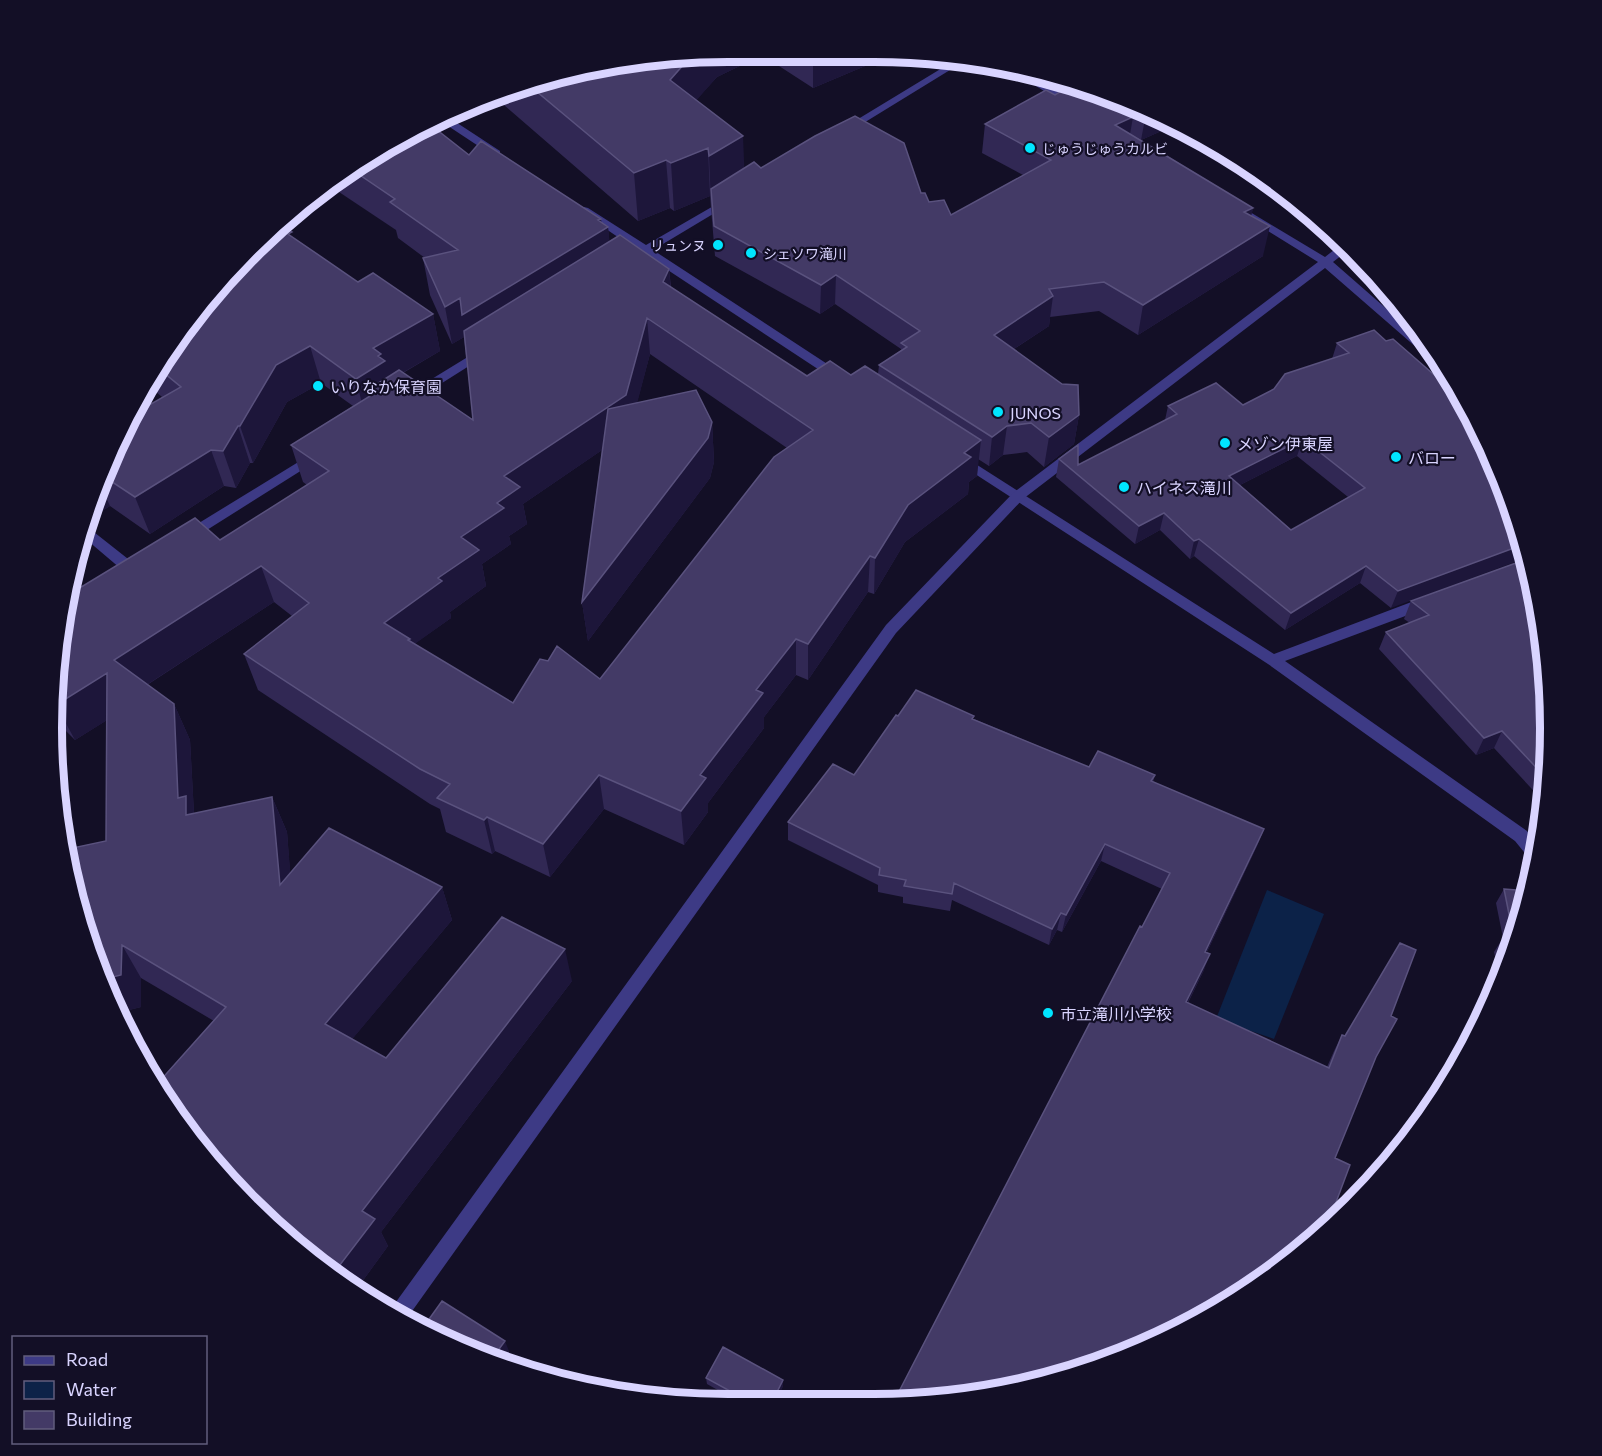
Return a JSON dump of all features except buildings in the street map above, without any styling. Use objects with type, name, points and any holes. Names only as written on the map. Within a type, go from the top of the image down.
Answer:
[{"type":"street","points":[[837,135],[951,66]]},
{"type":"street","points":[[1036,81],[1082,110]]},
{"type":"street","points":[[450,123],[510,161]]},
{"type":"street","points":[[626,263],[737,195]]},
{"type":"street","points":[[1224,198],[1324,261],[1415,339]]},
{"type":"street","points":[[568,199],[852,386]]},
{"type":"street","points":[[402,1309],[891,629],[1017,496],[1339,251]]},
{"type":"street","points":[[394,407],[495,344]]},
{"type":"street","points":[[949,450],[1273,660],[1521,836],[1530,847]]},
{"type":"street","points":[[173,545],[324,451]]},
{"type":"street","points":[[90,535],[132,570]]},
{"type":"street","points":[[1273,660],[1440,597]]},
{"type":"water","points":[[1267,890],[1324,914],[1274,1039],[1216,1019]]},
{"type":"place","name":"じゅうじゅうカルビ","points":[[1030,148]]},
{"type":"place","name":"リュンヌ","points":[[718,245]]},
{"type":"place","name":"シェソワ滝川","points":[[751,253]]},
{"type":"place","name":"いりなか保育園","points":[[318,386]]},
{"type":"place","name":"JUNOS","points":[[998,412]]},
{"type":"place","name":"メゾン伊東屋","points":[[1225,443]]},
{"type":"place","name":"バロー","points":[[1396,457]]},
{"type":"place","name":"ハイネス滝川","points":[[1124,487]]},
{"type":"place","name":"市立滝川小学校","points":[[1048,1013]]}]
